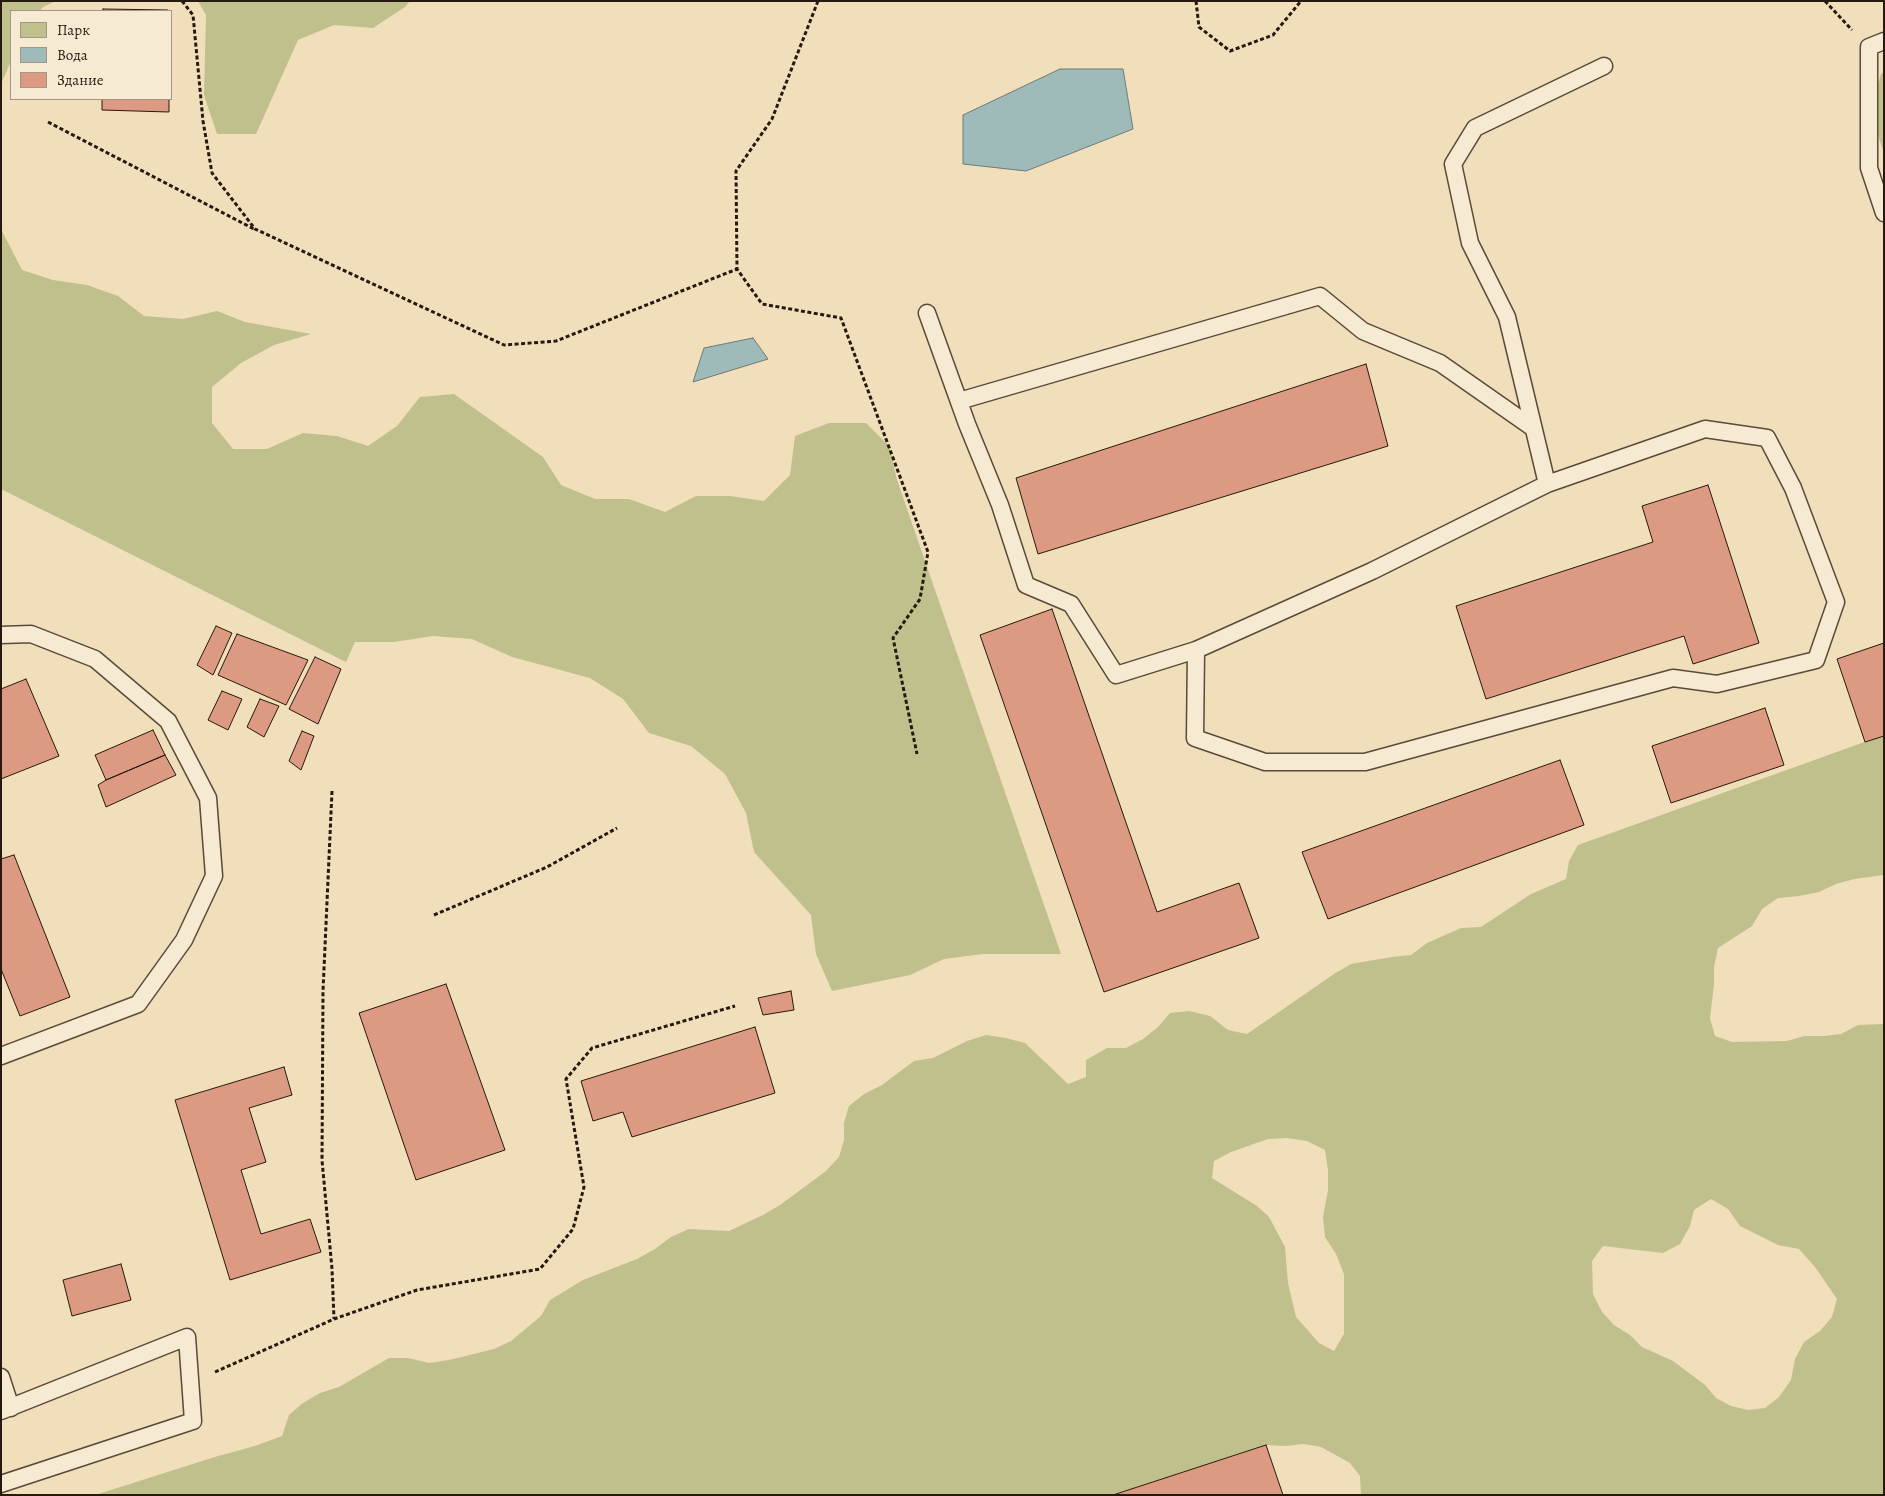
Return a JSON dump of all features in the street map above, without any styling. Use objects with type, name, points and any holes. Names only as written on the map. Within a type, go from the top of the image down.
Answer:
[{"type":"lane","points":[[1876,44],[1869,168],[1884,213]]},
{"type":"lane","points":[[1547,484],[1507,317],[1470,244],[1452,164],[1475,128],[1604,66]]},
{"type":"lane","points":[[959,402],[1320,296],[1363,331],[1440,363],[1533,428]]},
{"type":"lane","points":[[927,313],[959,402],[1000,505],[1026,585],[1071,604],[1116,675],[1196,650],[1372,571],[1547,484],[1705,429],[1767,438],[1794,488],[1836,602],[1816,660],[1717,684],[1673,678],[1365,762],[1265,762],[1194,738],[1196,650]]},
{"type":"lane","points":[[1,635],[31,634],[95,659],[168,721],[208,798],[214,876],[184,940],[138,1004],[1,1056]]},
{"type":"lane","points":[[1,1377],[6,1409],[187,1337],[193,1421],[1,1484]]},
{"type":"path","points":[[182,1],[192,15],[203,121],[212,173],[255,229]]},
{"type":"path","points":[[818,1],[772,119],[736,171],[737,269],[762,304],[841,318],[928,552],[920,600],[893,638],[917,754]]},
{"type":"path","points":[[1196,1],[1200,27],[1230,51],[1273,35],[1301,1]]},
{"type":"path","points":[[1825,1],[1876,44]]},
{"type":"path","points":[[48,122],[255,229],[504,345],[556,341],[737,269]]},
{"type":"path","points":[[332,791],[323,991],[322,1160],[332,1269],[334,1319]]},
{"type":"path","points":[[434,915],[547,867],[617,828]]},
{"type":"path","points":[[190,1382],[334,1319],[417,1290],[540,1269],[573,1229],[584,1187],[566,1079],[592,1048],[735,1006]]},
{"type":"green space","points":[[1,1],[56,1],[41,10],[10,10],[10,63],[1,84]]},
{"type":"green space","points":[[198,1],[410,1],[405,7],[373,28],[334,25],[298,40],[256,134],[217,134],[204,95],[206,15]]},
{"type":"green space","points":[[1884,72],[1884,153],[1874,124],[1874,98],[1881,74]]},
{"type":"green space","points":[[1,229],[22,270],[53,280],[87,285],[118,296],[144,316],[183,319],[217,311],[245,322],[311,334],[274,345],[241,363],[212,387],[212,423],[233,449],[267,449],[303,433],[337,436],[368,446],[397,426],[420,397],[454,394],[543,457],[561,485],[595,499],[629,499],[665,512],[696,496],[730,496],[764,501],[790,475],[795,436],[829,423],[866,423],[889,446],[897,480],[1061,954],[983,954],[944,959],[910,975],[832,991],[816,954],[811,915],[754,852],[746,813],[725,774],[691,746],[649,733],[623,699],[590,678],[512,657],[472,639],[433,636],[394,642],[355,642],[346,662],[1,489]]},
{"type":"green space","points":[[1884,735],[1884,875],[1854,879],[1836,884],[1819,892],[1778,898],[1762,909],[1752,926],[1718,948],[1714,967],[1710,1018],[1715,1036],[1732,1042],[1787,1041],[1804,1036],[1841,1034],[1858,1025],[1884,1024],[1884,1495],[1361,1495],[1360,1476],[1350,1463],[1321,1447],[1304,1444],[1266,1445],[1113,1495],[95,1495],[282,1436],[289,1415],[303,1403],[320,1393],[339,1387],[389,1358],[408,1358],[429,1363],[494,1349],[511,1341],[541,1316],[550,1300],[583,1280],[637,1259],[671,1237],[689,1229],[729,1231],[763,1215],[780,1205],[826,1171],[839,1157],[844,1140],[844,1123],[849,1106],[864,1094],[882,1085],[914,1061],[933,1058],[967,1041],[986,1035],[1025,1043],[1068,1084],[1086,1077],[1086,1060],[1107,1048],[1126,1048],[1143,1039],[1158,1027],[1170,1013],[1189,1011],[1210,1016],[1228,1030],[1247,1034],[1351,964],[1411,955],[1427,943],[1461,928],[1481,927],[1531,894],[1566,879],[1569,861],[1578,845]],"holes":[[[1287,1138],[1307,1141],[1325,1150],[1328,1170],[1328,1190],[1323,1217],[1325,1237],[1336,1254],[1344,1274],[1344,1334],[1334,1351],[1319,1343],[1296,1317],[1288,1283],[1285,1247],[1269,1217],[1257,1206],[1212,1178],[1214,1161],[1231,1152],[1268,1139]],[[1711,1199],[1728,1209],[1740,1226],[1778,1245],[1799,1249],[1815,1267],[1837,1299],[1832,1317],[1820,1331],[1804,1342],[1795,1359],[1791,1380],[1779,1397],[1765,1408],[1748,1410],[1731,1406],[1716,1398],[1705,1385],[1673,1361],[1642,1347],[1630,1335],[1614,1325],[1602,1312],[1593,1294],[1592,1261],[1603,1246],[1663,1253],[1680,1244],[1690,1226],[1694,1210]]]},
{"type":"water","points":[[1060,69],[1123,69],[1133,129],[1026,171],[963,164],[963,115]]},
{"type":"water","points":[[753,338],[768,359],[693,382],[704,348]]},
{"type":"building","points":[[103,9],[168,10],[103,10]]},
{"type":"building","points":[[102,100],[169,100],[169,112],[102,110]]},
{"type":"building","points":[[1366,364],[1388,446],[1038,554],[1016,478]]},
{"type":"building","points":[[1708,485],[1759,643],[1693,664],[1684,636],[1486,699],[1456,606],[1653,542],[1642,506]]},
{"type":"building","points":[[1052,609],[1157,912],[1239,883],[1259,938],[1104,992],[980,635]]},
{"type":"building","points":[[216,626],[232,633],[213,675],[197,665]]},
{"type":"building","points":[[237,634],[308,660],[286,705],[218,675]]},
{"type":"building","points":[[1884,643],[1884,736],[1865,742],[1837,659]]},
{"type":"building","points":[[315,657],[341,669],[318,724],[289,709]]},
{"type":"building","points":[[26,679],[59,756],[1,779],[1,689]]},
{"type":"building","points":[[222,691],[242,699],[228,730],[208,720]]},
{"type":"building","points":[[260,699],[279,706],[264,737],[247,727]]},
{"type":"building","points":[[1765,708],[1784,765],[1671,803],[1652,746]]},
{"type":"building","points":[[153,730],[165,755],[106,780],[95,755]]},
{"type":"building","points":[[302,731],[314,736],[301,770],[289,761]]},
{"type":"building","points":[[165,755],[176,775],[106,807],[98,785]]},
{"type":"building","points":[[1560,760],[1584,825],[1328,919],[1302,852]]},
{"type":"building","points":[[14,855],[70,997],[20,1016],[1,969],[1,859]]},
{"type":"building","points":[[446,984],[505,1150],[416,1180],[359,1013]]},
{"type":"building","points":[[791,991],[794,1010],[763,1015],[758,998]]},
{"type":"building","points":[[755,1027],[775,1093],[632,1137],[623,1112],[593,1121],[581,1081]]},
{"type":"building","points":[[284,1067],[292,1095],[249,1108],[266,1162],[241,1170],[261,1234],[310,1219],[321,1252],[230,1280],[175,1100]]},
{"type":"building","points":[[121,1264],[131,1300],[72,1316],[63,1280]]},
{"type":"building","points":[[1266,1445],[1283,1495],[1113,1495]]}]
